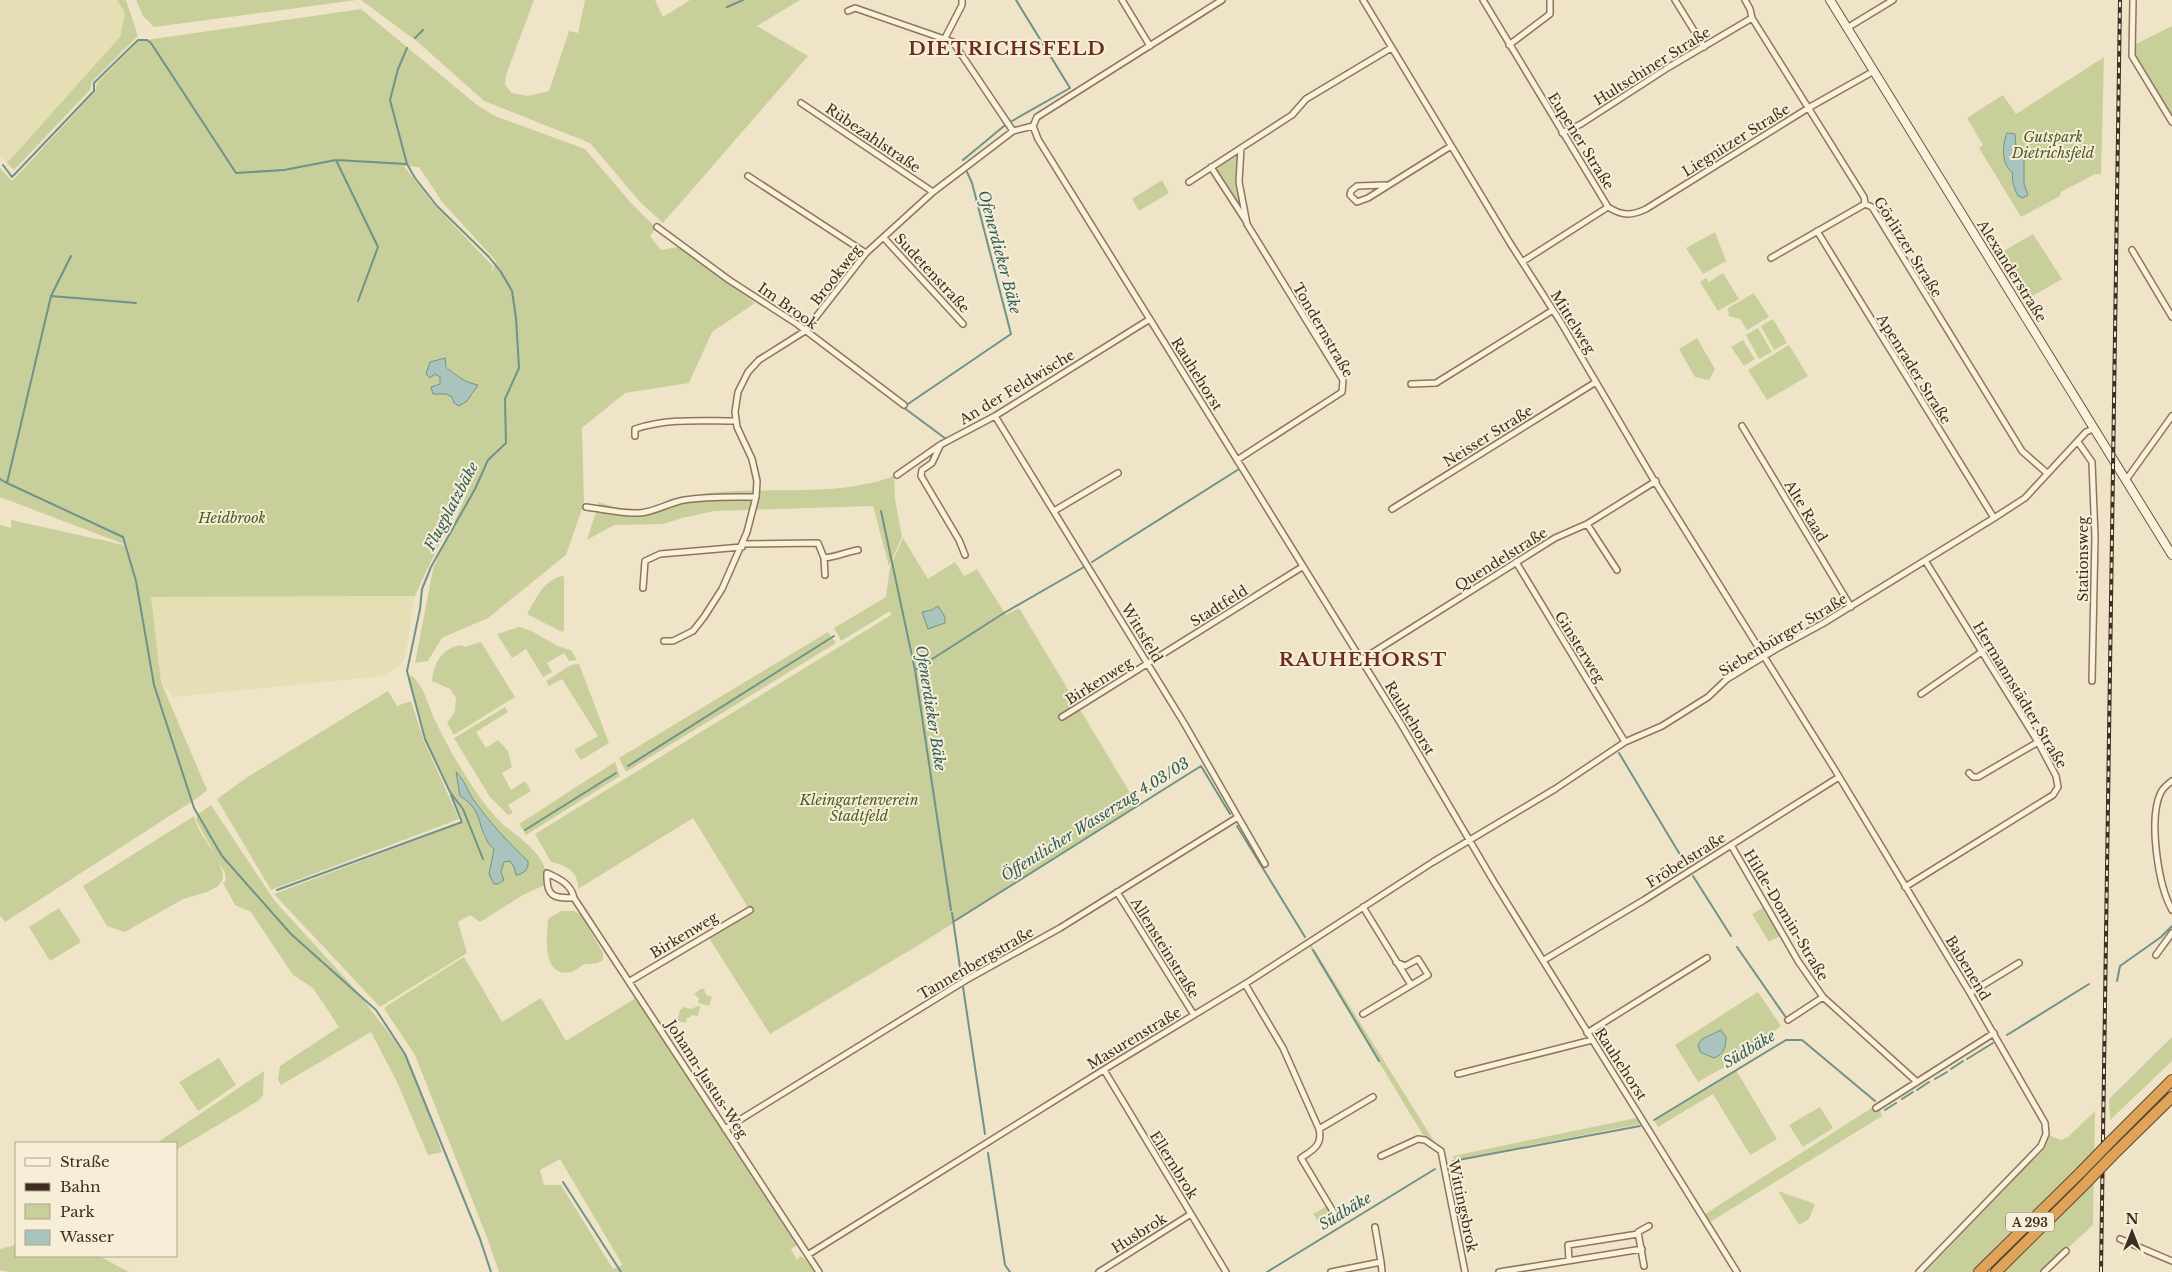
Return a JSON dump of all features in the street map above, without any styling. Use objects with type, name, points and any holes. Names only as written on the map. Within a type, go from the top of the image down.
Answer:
[{"type":"highway","name":"A 293","points":[[1979,1272],[2172,1080]]},
{"type":"highway","name":"A 293","points":[[1996,1272],[2172,1097]]},
{"type":"main road","name":"Alexanderstraße","points":[[1830,0],[2172,555]]},
{"type":"street","points":[[945,38],[962,5],[962,0]]},
{"type":"street","points":[[1122,0],[1150,46]]},
{"type":"street","points":[[1033,126],[1037,117],[1222,0]]},
{"type":"street","name":"Mittelweg","points":[[1363,0],[1764,657]]},
{"type":"street","name":"Eupener Straße","points":[[1483,0],[1509,46],[1608,207],[1522,262]]},
{"type":"street","points":[[1509,46],[1550,14],[1550,0]]},
{"type":"street","points":[[1675,0],[1704,47]]},
{"type":"street","name":"Görlitzer Straße","points":[[1745,0],[1752,18],[1810,107],[1864,197],[1865,204],[1872,207],[2022,451],[2047,473]]},
{"type":"street","points":[[1847,28],[1893,0]]},
{"type":"street","points":[[2133,0],[2132,56],[2172,122]]},
{"type":"street","points":[[848,11],[854,8],[953,42],[1013,131]]},
{"type":"street","name":"Hultschiner Straße","points":[[1562,133],[1581,124],[1752,18]]},
{"type":"street","points":[[1189,182],[1292,115],[1306,99],[1391,48]]},
{"type":"street","name":"Liegnitzer Straße","points":[[1608,207],[1619,214],[1627,215],[1646,209],[1810,107],[1874,71]]},
{"type":"street","name":"Rübezahlstraße","points":[[801,103],[933,192]]},
{"type":"street","name":"Brookweg","points":[[664,641],[673,641],[693,631],[722,589],[743,545],[756,497],[755,470],[736,421],[735,408],[738,392],[751,367],[805,331],[866,253],[933,192],[1013,131],[1033,126]]},
{"type":"street","name":"Rauhehorst","points":[[1033,126],[1038,139],[1449,803],[1469,840],[1587,1033],[1737,1272]]},
{"type":"street","points":[[1386,185],[1357,186],[1351,190],[1350,196],[1356,202],[1361,201],[1451,146]]},
{"type":"street","name":"Tondernstraße","points":[[1241,148],[1239,182],[1247,224]]},
{"type":"street","name":"Tondernstraße","points":[[1211,167],[1343,380],[1344,386],[1342,392],[1238,460]]},
{"type":"street","points":[[748,176],[866,253]]},
{"type":"street","points":[[1771,258],[1865,204]]},
{"type":"street","name":"Im Brook","points":[[657,227],[729,280],[805,331],[904,405]]},
{"type":"street","name":"Apenrader Straße","points":[[1817,231],[1994,518]]},
{"type":"street","name":"Sudetenstraße","points":[[884,238],[963,324]]},
{"type":"street","points":[[2132,250],[2172,317]]},
{"type":"street","points":[[1411,384],[1436,383],[1553,310]]},
{"type":"street","name":"An der Feldwische","points":[[896,476],[940,446],[995,416],[1150,319]]},
{"type":"street","name":"Neisser Straße","points":[[1392,509],[1596,382]]},
{"type":"street","name":"Wittsfeld","points":[[995,416],[1213,771],[1265,864]]},
{"type":"street","points":[[2126,480],[2172,416]]},
{"type":"street","points":[[635,436],[635,430],[655,423],[680,420],[736,421]]},
{"type":"street","name":"Alte Raad","points":[[1742,426],[1851,606]]},
{"type":"street","name":"Siebenbürger Straße","points":[[1469,840],[1555,789],[1625,742],[1662,726],[1708,697],[1727,679],[1926,562],[2025,498],[2086,432],[2093,429]]},
{"type":"street","name":"Stationsweg","points":[[2078,442],[2092,462],[2095,537],[2092,681]]},
{"type":"street","points":[[940,446],[932,464],[922,470],[921,476],[959,540],[965,556]]},
{"type":"street","points":[[1054,511],[1118,473]]},
{"type":"street","name":"Quendelstraße","points":[[1361,660],[1555,538],[1588,524],[1656,481]]},
{"type":"street","points":[[586,507],[638,513],[660,510],[681,501],[696,498],[714,496],[756,497]]},
{"type":"street","points":[[1588,524],[1617,570]]},
{"type":"street","points":[[643,588],[645,561],[660,554],[743,545],[818,544],[824,558],[825,576]]},
{"type":"street","points":[[824,558],[840,556],[846,552],[858,550]]},
{"type":"street","name":"Ginsterweg","points":[[1516,562],[1625,742]]},
{"type":"street","name":"Hermannstädter Straße","points":[[1905,887],[2053,795],[2058,787],[2058,782],[2038,742],[1926,562]]},
{"type":"street","name":"Stadtfeld","points":[[1147,664],[1302,567]]},
{"type":"street","points":[[1921,694],[1983,651]]},
{"type":"street","name":"Babenend","points":[[1764,657],[1994,1033],[2041,1114],[2046,1128],[2045,1140],[2041,1146],[1919,1272]]},
{"type":"street","name":"Birkenweg","points":[[1062,718],[1147,664]]},
{"type":"street","points":[[1969,773],[1973,777],[1978,777],[2038,742]]},
{"type":"street","name":"Fröbelstraße","points":[[1544,960],[1839,777]]},
{"type":"street","points":[[2172,782],[2163,789],[2159,796],[2156,842],[2160,879],[2166,900],[2172,910]]},
{"type":"street","name":"Tannenbergstraße","points":[[726,1129],[960,984],[1060,928],[1238,817]]},
{"type":"street","name":"Masurenstraße","points":[[809,1254],[1245,984],[1469,840]]},
{"type":"street","name":"Hilde-Domin-Straße","points":[[1731,845],[1798,961],[1823,997],[1916,1081]]},
{"type":"street","name":"Johann-Justus-Weg","points":[[574,898],[558,898],[550,893],[546,884],[547,873],[567,885],[819,1272]]},
{"type":"street","name":"Allensteinstraße","points":[[1117,892],[1194,1015]]},
{"type":"street","points":[[1363,907],[1411,985]]},
{"type":"street","name":"Birkenweg","points":[[630,981],[750,910]]},
{"type":"street","points":[[2156,954],[2172,933]]},
{"type":"street","points":[[1587,1033],[1707,958]]},
{"type":"street","points":[[1363,1014],[1428,975],[1418,960],[1404,966],[1396,962]]},
{"type":"street","points":[[1970,993],[2020,963]]},
{"type":"street","points":[[1245,984],[1283,1048],[1319,1130],[1320,1136],[1316,1149],[1301,1158],[1334,1213]]},
{"type":"street","name":"Hilde-Domin-Straße","points":[[1788,1020],[1823,997]]},
{"type":"street","points":[[1876,1108],[1994,1033]]},
{"type":"street","points":[[1458,1074],[1592,1040]]},
{"type":"street","name":"Ellernbrok","points":[[1104,1070],[1226,1272]]},
{"type":"street","points":[[1319,1130],[1373,1097]]},
{"type":"street","name":"Wittingsbrok","points":[[1381,1156],[1418,1139],[1425,1140],[1441,1151],[1465,1272]]},
{"type":"street","name":"Husbrok","points":[[1099,1272],[1191,1214]]},
{"type":"street","points":[[1569,1260],[1568,1245],[1638,1234],[1638,1232],[1649,1226]]},
{"type":"street","points":[[1375,1227],[1382,1272]]},
{"type":"street","points":[[1638,1234],[1644,1266]]},
{"type":"street","points":[[2120,1239],[2172,1261]]},
{"type":"street","points":[[1499,1272],[1642,1249]]},
{"type":"street","points":[[2044,1272],[2066,1252]]},
{"type":"street","points":[[1331,1272],[1381,1262]]},
{"type":"shaded area","points":[[0,0],[117,0],[125,13],[120,37],[7,163],[0,156]]},
{"type":"shaded area","points":[[415,596],[405,658],[399,666],[384,676],[173,697],[161,682],[151,597]]},
{"type":"green space","points":[[117,0],[126,0],[138,36],[92,82],[90,90],[14,170],[7,163],[120,37],[125,13]]},
{"type":"green space","points":[[136,0],[357,0],[154,27],[143,16]]},
{"type":"green space","points":[[361,0],[534,0],[506,75],[505,85],[512,93],[528,96],[549,91],[569,31],[578,33],[585,0],[655,0],[663,17],[690,0],[800,0],[757,26],[808,56],[663,223],[641,203],[590,143],[484,101],[419,43]]},
{"type":"green space","name":"Heidbrook","points":[[361,9],[477,105],[495,116],[585,149],[630,202],[656,228],[650,236],[661,250],[678,247],[755,303],[712,332],[689,383],[625,393],[582,428],[584,503],[566,555],[488,618],[442,638],[428,661],[415,663],[433,569],[469,489],[474,471],[415,596],[151,597],[161,682],[207,790],[5,922],[0,915],[0,525],[11,528],[11,520],[129,546],[0,497],[0,168],[12,181],[95,92],[97,83],[139,41]],"holes":[[[404,166],[419,167],[443,203],[496,261],[491,275],[493,266],[436,207]],[[442,358],[456,376],[477,385],[472,395],[454,403],[452,397],[446,394],[433,394],[440,384],[440,377],[435,374],[430,362]]]},
{"type":"green space","points":[[2172,26],[2172,122],[2132,56],[2132,46]]},
{"type":"green space","name":"Gutspark Dietrichsfeld","points":[[2104,57],[2101,174],[2095,174],[2061,192],[2060,196],[2021,217],[1979,148],[1983,145],[1967,118],[2003,95],[2016,114]]},
{"type":"green space","points":[[1241,148],[1239,182],[1247,224],[1211,167]]},
{"type":"green space","points":[[1162,180],[1169,193],[1139,211],[1132,199]]},
{"type":"green space","points":[[1715,232],[1726,261],[1703,274],[1686,248]]},
{"type":"green space","points":[[2033,234],[2062,279],[2027,299],[2000,253]]},
{"type":"green space","points":[[1723,273],[1739,299],[1718,311],[1700,282],[1706,278],[1709,282]]},
{"type":"green space","points":[[1754,293],[1769,317],[1747,330],[1740,319],[1729,316],[1728,308]]},
{"type":"green space","points":[[1773,319],[1787,343],[1774,350],[1761,326]]},
{"type":"green space","points":[[1758,328],[1772,352],[1759,359],[1746,335]]},
{"type":"green space","points":[[1697,338],[1715,369],[1709,380],[1695,377],[1679,349]]},
{"type":"green space","points":[[1743,340],[1755,359],[1744,366],[1731,347]]},
{"type":"green space","points":[[1789,345],[1808,376],[1767,400],[1748,370]]},
{"type":"green space","points":[[894,476],[895,499],[902,537],[889,566],[873,506],[714,511],[663,524],[614,525],[587,540],[599,502],[636,511],[709,493],[849,487],[872,483]]},
{"type":"green space","name":"Kleingartenverein Stadtfeld","points":[[903,538],[928,579],[955,562],[964,576],[977,569],[1006,615],[1019,608],[1138,806],[922,943],[770,1034],[707,935],[749,909],[693,818],[578,889],[578,883],[574,874],[566,867],[551,862],[535,834],[891,615],[890,611],[841,641],[834,628],[886,597],[890,567]]},
{"type":"green space","points":[[564,577],[564,630],[562,632],[527,614],[545,586],[555,578]]},
{"type":"green space","points":[[519,627],[532,631],[563,648],[571,650],[577,660],[569,661],[564,653],[547,663],[552,672],[543,677],[526,649],[512,658],[497,634]]},
{"type":"green space","points":[[828,632],[836,643],[626,772],[619,758]]},
{"type":"green space","points":[[481,642],[515,697],[454,735],[447,723],[455,711],[456,698],[450,689],[432,681],[435,667],[441,656],[450,649],[456,646],[463,645],[464,647]]},
{"type":"green space","points":[[579,664],[609,743],[581,760],[574,750],[598,736],[562,679],[549,686],[546,681],[571,665]]},
{"type":"green space","points":[[411,675],[420,685],[448,745],[485,805],[536,853],[546,872],[547,884],[523,895],[480,922],[470,915],[458,922],[467,953],[380,1007],[274,894],[464,822],[425,739],[408,680]],"holes":[[[457,773],[486,816],[528,861],[527,869],[515,871],[510,861],[504,862],[501,872],[489,874],[494,849],[483,836],[482,824],[474,808],[460,796]]]},
{"type":"green space","points":[[388,691],[397,706],[411,701],[424,741],[459,819],[271,890],[217,799],[249,776]]},
{"type":"green space","points":[[505,707],[508,712],[476,732],[486,748],[498,740],[508,751],[512,767],[502,773],[511,790],[525,781],[531,791],[508,805],[513,813],[508,815],[490,797],[454,738]]},
{"type":"green space","points":[[615,762],[620,776],[526,835],[519,824]]},
{"type":"green space","points":[[211,805],[274,900],[355,989],[404,1053],[417,1082],[442,1152],[428,1155],[397,1082],[371,1032],[281,1085],[278,1080],[280,1066],[339,1027],[313,988],[293,975],[251,912],[235,905],[223,883],[226,880],[225,873],[196,820],[197,815]]},
{"type":"green space","points":[[194,816],[200,832],[215,855],[222,871],[223,879],[218,886],[207,892],[183,899],[125,932],[107,926],[83,886]]},
{"type":"green space","points":[[1766,906],[1782,935],[1769,942],[1752,914]]},
{"type":"green space","points":[[59,908],[81,942],[50,961],[29,927]]},
{"type":"green space","points":[[561,911],[574,911],[581,915],[603,953],[603,960],[585,964],[571,972],[561,972],[555,968],[550,962],[548,954],[548,919]]},
{"type":"green space","points":[[1309,941],[1434,1141],[1423,1135],[1307,943]]},
{"type":"green space","points":[[464,957],[502,1022],[541,998],[566,1041],[639,996],[801,1243],[791,1249],[797,1260],[800,1256],[806,1260],[814,1272],[499,1272],[415,1055],[385,1010],[385,1007]],"holes":[[[560,1159],[622,1264],[613,1269],[561,1185],[544,1185],[540,1170]]]},
{"type":"green space","points":[[704,989],[706,995],[712,997],[709,1006],[698,1003],[699,998],[694,994]]},
{"type":"green space","points":[[1758,992],[1781,1026],[1752,1048],[1753,1051],[1698,1082],[1675,1045]]},
{"type":"green space","points":[[700,1006],[698,1016],[691,1015],[690,1018],[687,1017],[686,1023],[677,1021],[680,1010],[684,1007],[691,1009]]},
{"type":"green space","points":[[2172,1037],[2172,1061],[2110,1120],[2109,1099]]},
{"type":"green space","points":[[219,1058],[236,1085],[198,1111],[179,1082]]},
{"type":"green space","points":[[1736,1070],[1777,1139],[1750,1155],[1713,1094],[1658,1127],[1654,1120]]},
{"type":"green space","points":[[264,1071],[263,1095],[258,1101],[178,1149],[178,1142],[160,1142]]},
{"type":"green space","points":[[1878,1104],[1882,1116],[1707,1224],[1702,1216]]},
{"type":"green space","points":[[1820,1107],[1833,1128],[1803,1147],[1789,1125]]},
{"type":"green space","points":[[2095,1111],[2093,1225],[2042,1272],[1925,1272],[2008,1186],[2041,1146],[2046,1134],[2061,1140],[2068,1137]]},
{"type":"green space","points":[[1641,1117],[1645,1123],[1455,1160],[1453,1156]]},
{"type":"green space","points":[[1778,1191],[1815,1204],[1809,1219],[1799,1225]]},
{"type":"green space","points":[[1327,1206],[1336,1218],[1322,1227],[1313,1214]]},
{"type":"green space","points":[[15,1245],[15,1257],[101,1257],[129,1272],[9,1272],[0,1270],[0,1249]]},
{"type":"water","points":[[2007,133],[2015,134],[2016,147],[2024,150],[2024,184],[2028,195],[2023,198],[2018,196],[2013,182],[2013,173],[2006,165],[2004,143]]},
{"type":"water","points":[[445,358],[446,367],[457,376],[478,385],[467,401],[459,406],[454,403],[452,397],[446,394],[433,394],[431,387],[440,384],[440,377],[435,374],[430,378],[426,374],[430,362]]},
{"type":"water","points":[[938,606],[945,617],[945,623],[928,629],[922,612],[932,610]]},
{"type":"water","points":[[456,772],[486,816],[528,861],[527,869],[521,874],[516,875],[510,861],[504,862],[501,872],[504,880],[494,884],[489,874],[494,849],[488,843],[474,808],[460,796]]},
{"type":"water","points":[[1721,1030],[1726,1037],[1724,1050],[1714,1058],[1700,1052],[1698,1045],[1702,1039]]},
{"type":"waterway","points":[[727,7],[743,0]]},
{"type":"waterway","points":[[1012,121],[1070,88],[1016,0]]},
{"type":"waterway","name":"Flugplatzbäke","points":[[415,38],[423,30]]},
{"type":"waterway","points":[[3,165],[12,177],[94,91],[94,83],[138,40],[147,40],[151,43],[236,173],[284,170],[336,160],[407,164]]},
{"type":"waterway","name":"Flugplatzbäke","points":[[407,48],[398,69],[390,100],[407,164],[415,178],[437,206],[489,257],[501,272],[512,291],[516,318],[519,368],[505,399],[506,443],[488,460],[475,489],[431,567],[422,589],[420,609],[407,671],[425,739],[450,792],[463,809],[483,859]]},
{"type":"waterway","name":"Ofenerdieker Bäke","points":[[963,160],[1004,126]]},
{"type":"waterway","points":[[336,160],[378,247],[358,301]]},
{"type":"waterway","name":"Ofenerdieker Bäke","points":[[908,404],[1011,334],[972,183],[967,172]]},
{"type":"waterway","points":[[71,256],[51,296],[7,483],[123,537],[136,581],[154,685],[194,808],[222,856],[291,934],[376,1010],[405,1054],[480,1239],[491,1272]]},
{"type":"waterway","points":[[51,296],[136,303]]},
{"type":"waterway","name":"Ofenerdieker Bäke","points":[[904,406],[946,439],[944,441]]},
{"type":"waterway","points":[[1092,562],[1239,469]]},
{"type":"waterway","points":[[0,479],[7,483]]},
{"type":"waterway","name":"Ofenerdieker Bäke","points":[[881,511],[915,670],[951,910]]},
{"type":"waterway","points":[[915,670],[1004,613],[1084,567]]},
{"type":"waterway","points":[[628,766],[834,636]]},
{"type":"waterway","points":[[1619,753],[1688,868]]},
{"type":"waterway","name":"Öffentlicher Wasserzug 4.03/03","points":[[953,922],[1201,766],[1230,814]]},
{"type":"waterway","points":[[525,830],[616,773]]},
{"type":"waterway","points":[[277,890],[462,822],[451,795]]},
{"type":"waterway","name":"Öffentlicher Wasserzug 4.03/03","points":[[1237,826],[1305,937]]},
{"type":"waterway","points":[[1693,876],[1731,936]]},
{"type":"waterway","name":"Ofenerdieker Bäke","points":[[952,913],[962,981]]},
{"type":"waterway","name":"Südbäke","points":[[2117,981],[2120,966],[2161,937],[2172,926]]},
{"type":"waterway","points":[[1737,947],[1787,1019]]},
{"type":"waterway","name":"Öffentlicher Wasserzug 4.03/03","points":[[1313,950],[1379,1061]]},
{"type":"waterway","name":"Südbäke","points":[[2007,1035],[2089,984]]},
{"type":"waterway","name":"Ofenerdieker Bäke","points":[[963,987],[985,1134]]},
{"type":"waterway","name":"Südbäke","points":[[1654,1120],[1786,1040],[1802,1040],[1875,1101]]},
{"type":"waterway","name":"Südbäke","points":[[1967,1059],[1993,1043]]},
{"type":"waterway","name":"Südbäke","points":[[1951,1069],[1963,1061]]},
{"type":"waterway","name":"Südbäke","points":[[1935,1079],[1947,1072]]},
{"type":"waterway","name":"Südbäke","points":[[1917,1090],[1929,1082]]},
{"type":"waterway","name":"Südbäke","points":[[1902,1099],[1913,1092]]},
{"type":"waterway","name":"Südbäke","points":[[1885,1110],[1896,1103]]},
{"type":"waterway","name":"Südbäke","points":[[1453,1161],[1640,1126]]},
{"type":"waterway","name":"Ofenerdieker Bäke","points":[[988,1153],[1005,1265],[1010,1272]]},
{"type":"waterway","name":"Südbäke","points":[[1267,1272],[1435,1169]]},
{"type":"waterway","points":[[563,1182],[621,1272]]},
{"type":"railway","points":[[2101,1272],[2120,0]]},
{"type":"district","name":"DIETRICHSFELD","points":[[1007,48]]},
{"type":"district","name":"RAUHEHORST","points":[[1363,659]]}]
